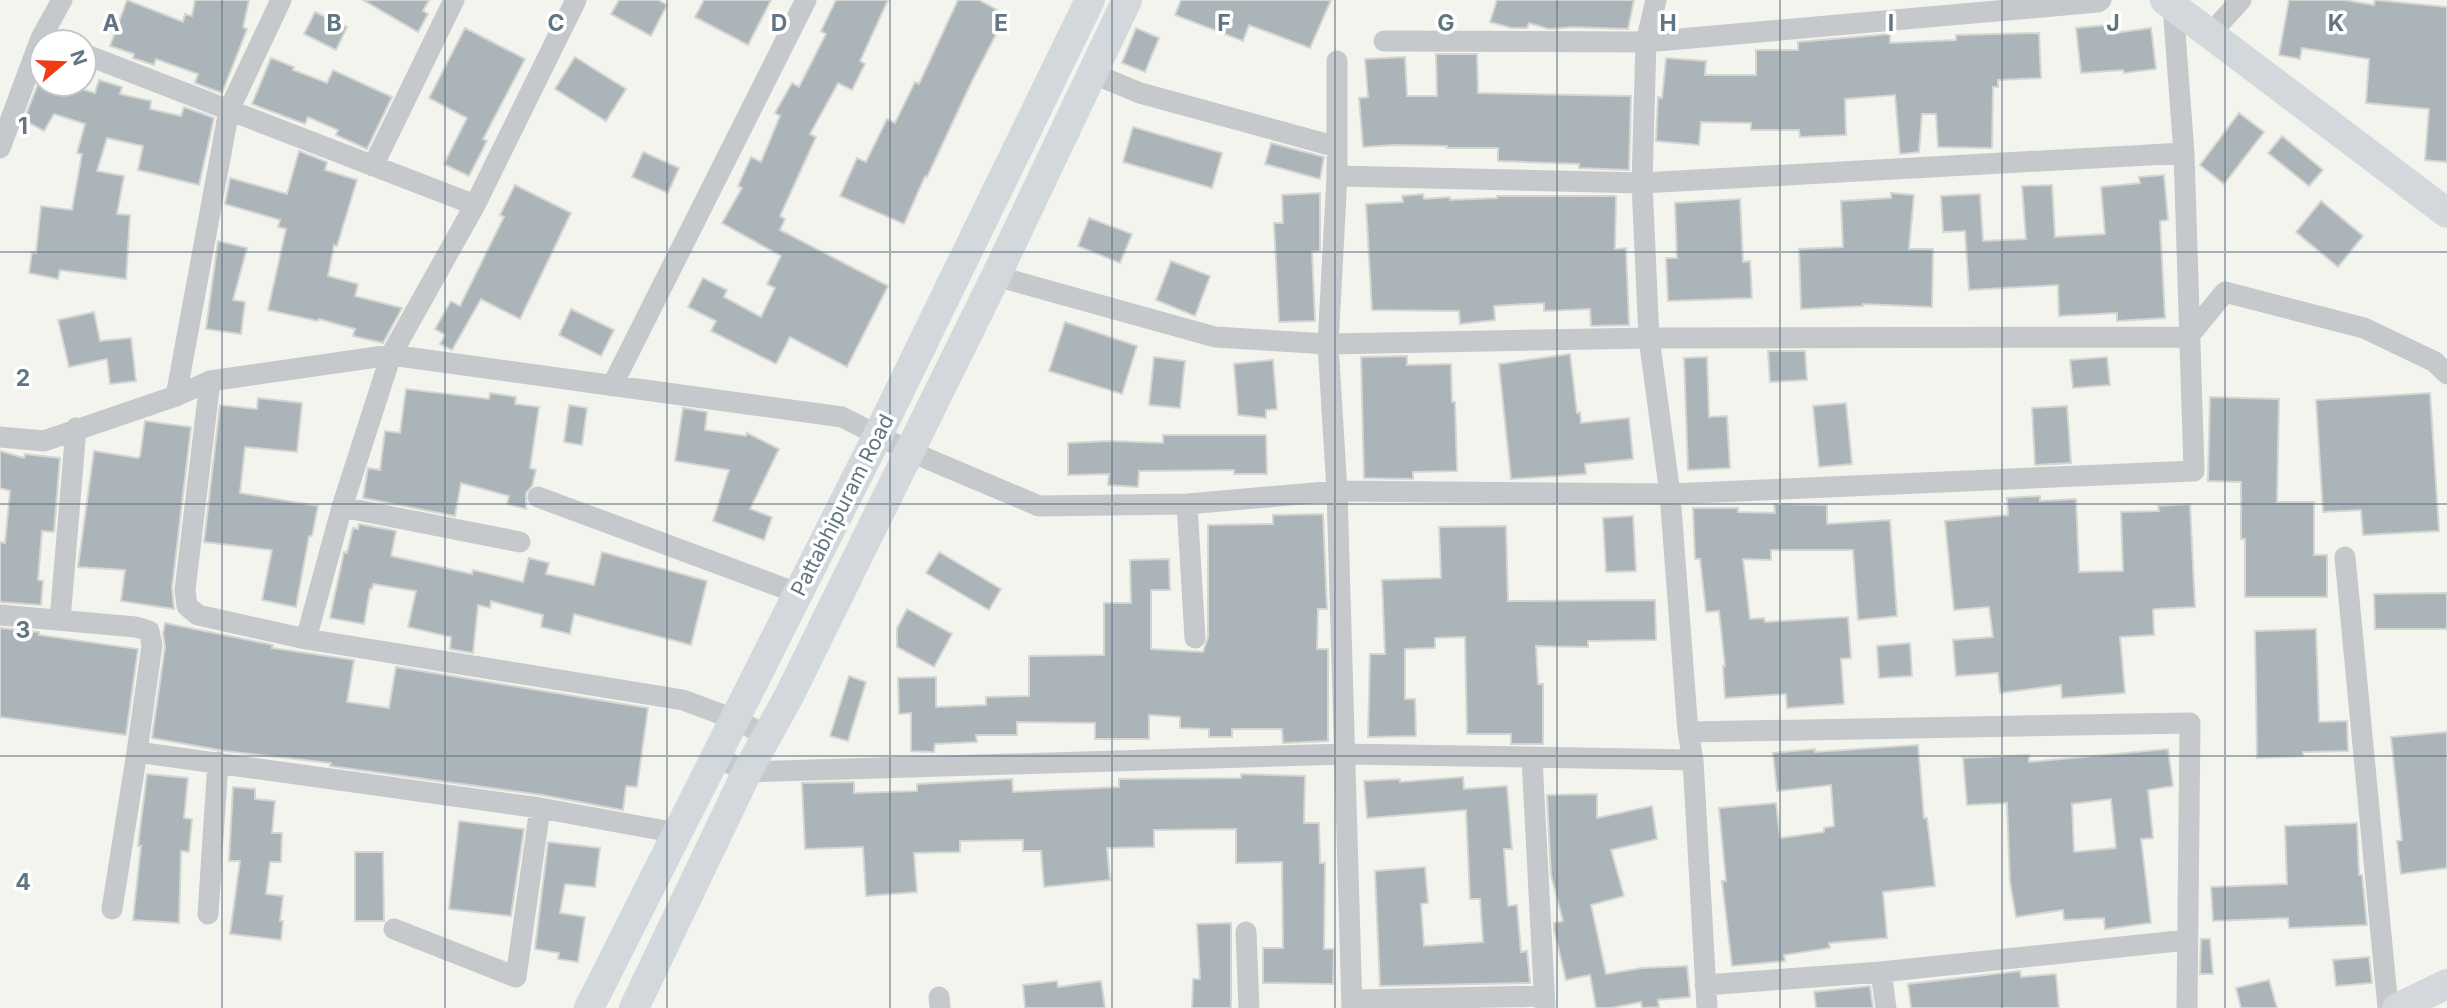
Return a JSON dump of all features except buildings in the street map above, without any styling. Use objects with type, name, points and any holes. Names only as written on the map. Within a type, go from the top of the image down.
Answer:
[{"type":"street","points":[[52,28],[62,0]]},
{"type":"street","points":[[176,396],[229,110],[281,0]]},
{"type":"street","points":[[373,166],[454,0]]},
{"type":"street","points":[[612,386],[806,0]]},
{"type":"street","name":"Pattabhipuram Road","points":[[589,1008],[878,435],[1090,0]]},
{"type":"street","name":"Pattabhipuram Road","points":[[634,1008],[747,772],[768,736],[996,276],[1127,0]]},
{"type":"street","points":[[1656,0],[1646,42],[1642,183],[1649,338],[1670,494],[1688,732],[1693,760],[1707,1008]]},
{"type":"street","points":[[1384,41],[1646,42],[2101,0]]},
{"type":"street","points":[[2211,33],[2241,0]]},
{"type":"street","points":[[306,639],[342,508],[391,355],[475,205],[570,2]]},
{"type":"street","points":[[2169,3],[2447,213]]},
{"type":"street","points":[[0,437],[44,441],[176,396],[211,381],[391,355],[842,417],[909,450],[1038,506],[1187,503],[1337,491],[1670,494],[2194,471],[2184,153],[2169,3]]},
{"type":"street","points":[[98,59],[475,205]]},
{"type":"street","points":[[1337,61],[1337,176],[1328,344],[1337,491],[1352,1004],[1545,1002],[1532,758]]},
{"type":"street","points":[[1094,74],[1140,93],[1337,148]]},
{"type":"street","points":[[0,148],[28,84]]},
{"type":"street","points":[[1337,176],[1642,183],[2184,153]]},
{"type":"street","points":[[996,276],[1215,337],[1328,344],[1649,338],[2188,337]]},
{"type":"street","points":[[2188,337],[2225,292],[2364,328],[2435,362],[2447,374]]},
{"type":"street","points":[[211,381],[185,590],[187,606],[198,615],[306,639],[683,700],[734,719],[768,736]]},
{"type":"street","points":[[60,620],[76,428]]},
{"type":"street","points":[[538,497],[797,593]]},
{"type":"street","points":[[1187,503],[1192,551],[1195,638]]},
{"type":"street","points":[[342,508],[520,542]]},
{"type":"street","points":[[2345,557],[2388,1008]]},
{"type":"street","points":[[0,615],[136,627],[149,631],[152,645],[112,909]]},
{"type":"street","points":[[1688,732],[2190,723],[2187,1008]]},
{"type":"street","points":[[137,752],[540,808],[677,833]]},
{"type":"street","points":[[715,756],[747,772],[1345,754],[1693,760]]},
{"type":"street","points":[[208,914],[218,762]]},
{"type":"street","points":[[394,929],[516,977],[540,808]]},
{"type":"street","points":[[1246,932],[1249,1008]]},
{"type":"street","points":[[1705,985],[1881,972],[2187,940]]},
{"type":"street","points":[[1881,972],[1886,1008]]},
{"type":"street","points":[[2397,1008],[2447,984]]}]
